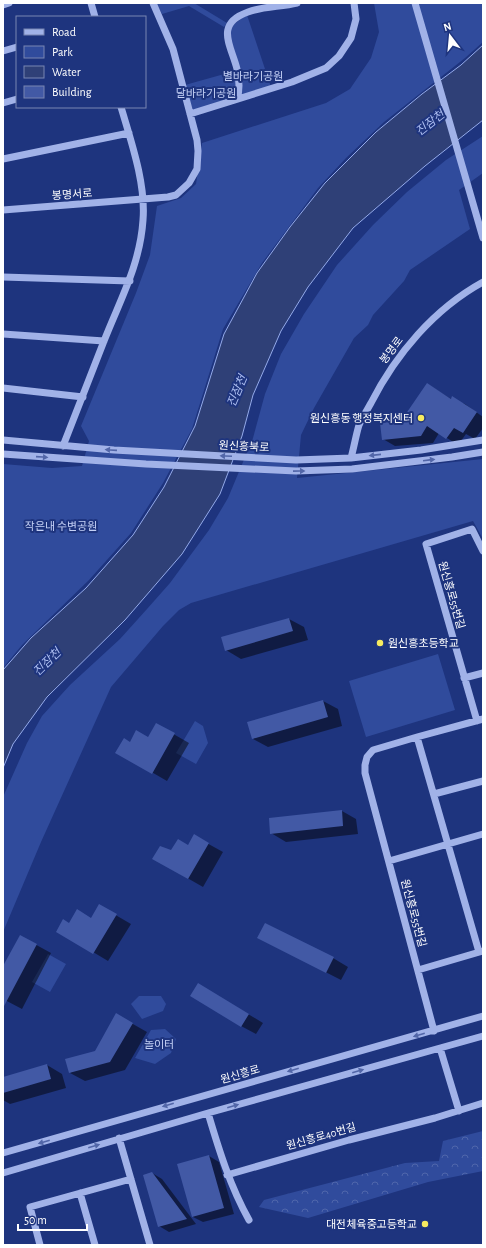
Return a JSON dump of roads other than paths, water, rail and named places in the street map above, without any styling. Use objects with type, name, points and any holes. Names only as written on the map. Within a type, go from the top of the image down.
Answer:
[{"type":"street","points":[[3,5],[9,3]]},
{"type":"street","points":[[91,3],[95,16]]},
{"type":"street","name":"봉명서로","points":[[3,210],[142,200],[168,197],[176,195],[183,190],[197,169],[197,140],[173,49],[153,3]]},
{"type":"street","points":[[237,99],[239,92],[237,69],[228,45],[227,37],[228,30],[232,23],[238,17],[247,12],[296,3]]},
{"type":"street","points":[[190,114],[292,82],[326,68],[334,62],[344,49],[354,27],[356,19],[354,3]]},
{"type":"street","points":[[415,3],[483,238]]},
{"type":"street","points":[[3,51],[16,47]]},
{"type":"street","points":[[3,103],[16,99]]},
{"type":"street","points":[[63,446],[104,341],[130,281],[136,265],[141,243],[144,219],[138,168],[121,108]]},
{"type":"street","points":[[3,159],[129,133]]},
{"type":"street","points":[[3,277],[130,281]]},
{"type":"street","name":"봉명로","points":[[351,458],[359,425],[382,382],[403,350],[433,319],[465,292],[483,282]]},
{"type":"street","points":[[3,334],[104,341]]},
{"type":"street","points":[[3,388],[83,397]]},
{"type":"street","name":"원신흥북로","points":[[3,440],[150,452],[296,460],[351,458],[421,450],[483,440]]},
{"type":"street","points":[[3,454],[146,464],[296,471],[352,469],[483,452]]},
{"type":"street","name":"원신흥로55번길","points":[[434,1031],[365,773],[365,765],[367,757],[373,750],[480,720],[464,678],[426,544],[472,529],[483,551]]},
{"type":"street","points":[[464,678],[483,673]]},
{"type":"street","points":[[418,737],[448,844],[481,952],[418,970]]},
{"type":"street","points":[[434,794],[483,781]]},
{"type":"street","points":[[389,861],[483,834]]},
{"type":"street","name":"원신흥로","points":[[3,1153],[483,1016]]},
{"type":"street","points":[[3,1173],[119,1138],[483,1036]]},
{"type":"street","points":[[440,1048],[459,1110]]},
{"type":"street","name":"원신흥로40번길","points":[[227,1175],[483,1104]]},
{"type":"street","points":[[208,1113],[227,1175],[238,1201],[249,1220]]},
{"type":"street","points":[[119,1138],[150,1245]]},
{"type":"street","points":[[40,1245],[30,1207],[131,1179]]},
{"type":"street","points":[[80,1193],[95,1245]]},
{"type":"water","name":"진잠천","points":[[483,45],[483,120],[425,166],[353,228],[308,287],[281,331],[253,395],[242,436],[220,494],[182,554],[125,620],[47,697],[13,744],[3,768],[3,670],[31,638],[86,588],[133,535],[164,487],[195,426],[224,334],[257,273],[290,227],[325,183],[376,132],[422,94],[461,65]]},
{"type":"place","name":"원신흥동 행정복지센터","points":[[421,418]]},
{"type":"place","name":"원신흥초등학교","points":[[380,643]]},
{"type":"place","name":"대전체육중고등학교","points":[[425,1224]]},
{"type":"park label","name":"별바라기공원","points":[[253,76]]},
{"type":"park label","name":"달바라기공원","points":[[206,93]]},
{"type":"park label","name":"작은내 수변공원","points":[[61,526]]},
{"type":"park label","name":"놀이터","points":[[159,1044]]}]
